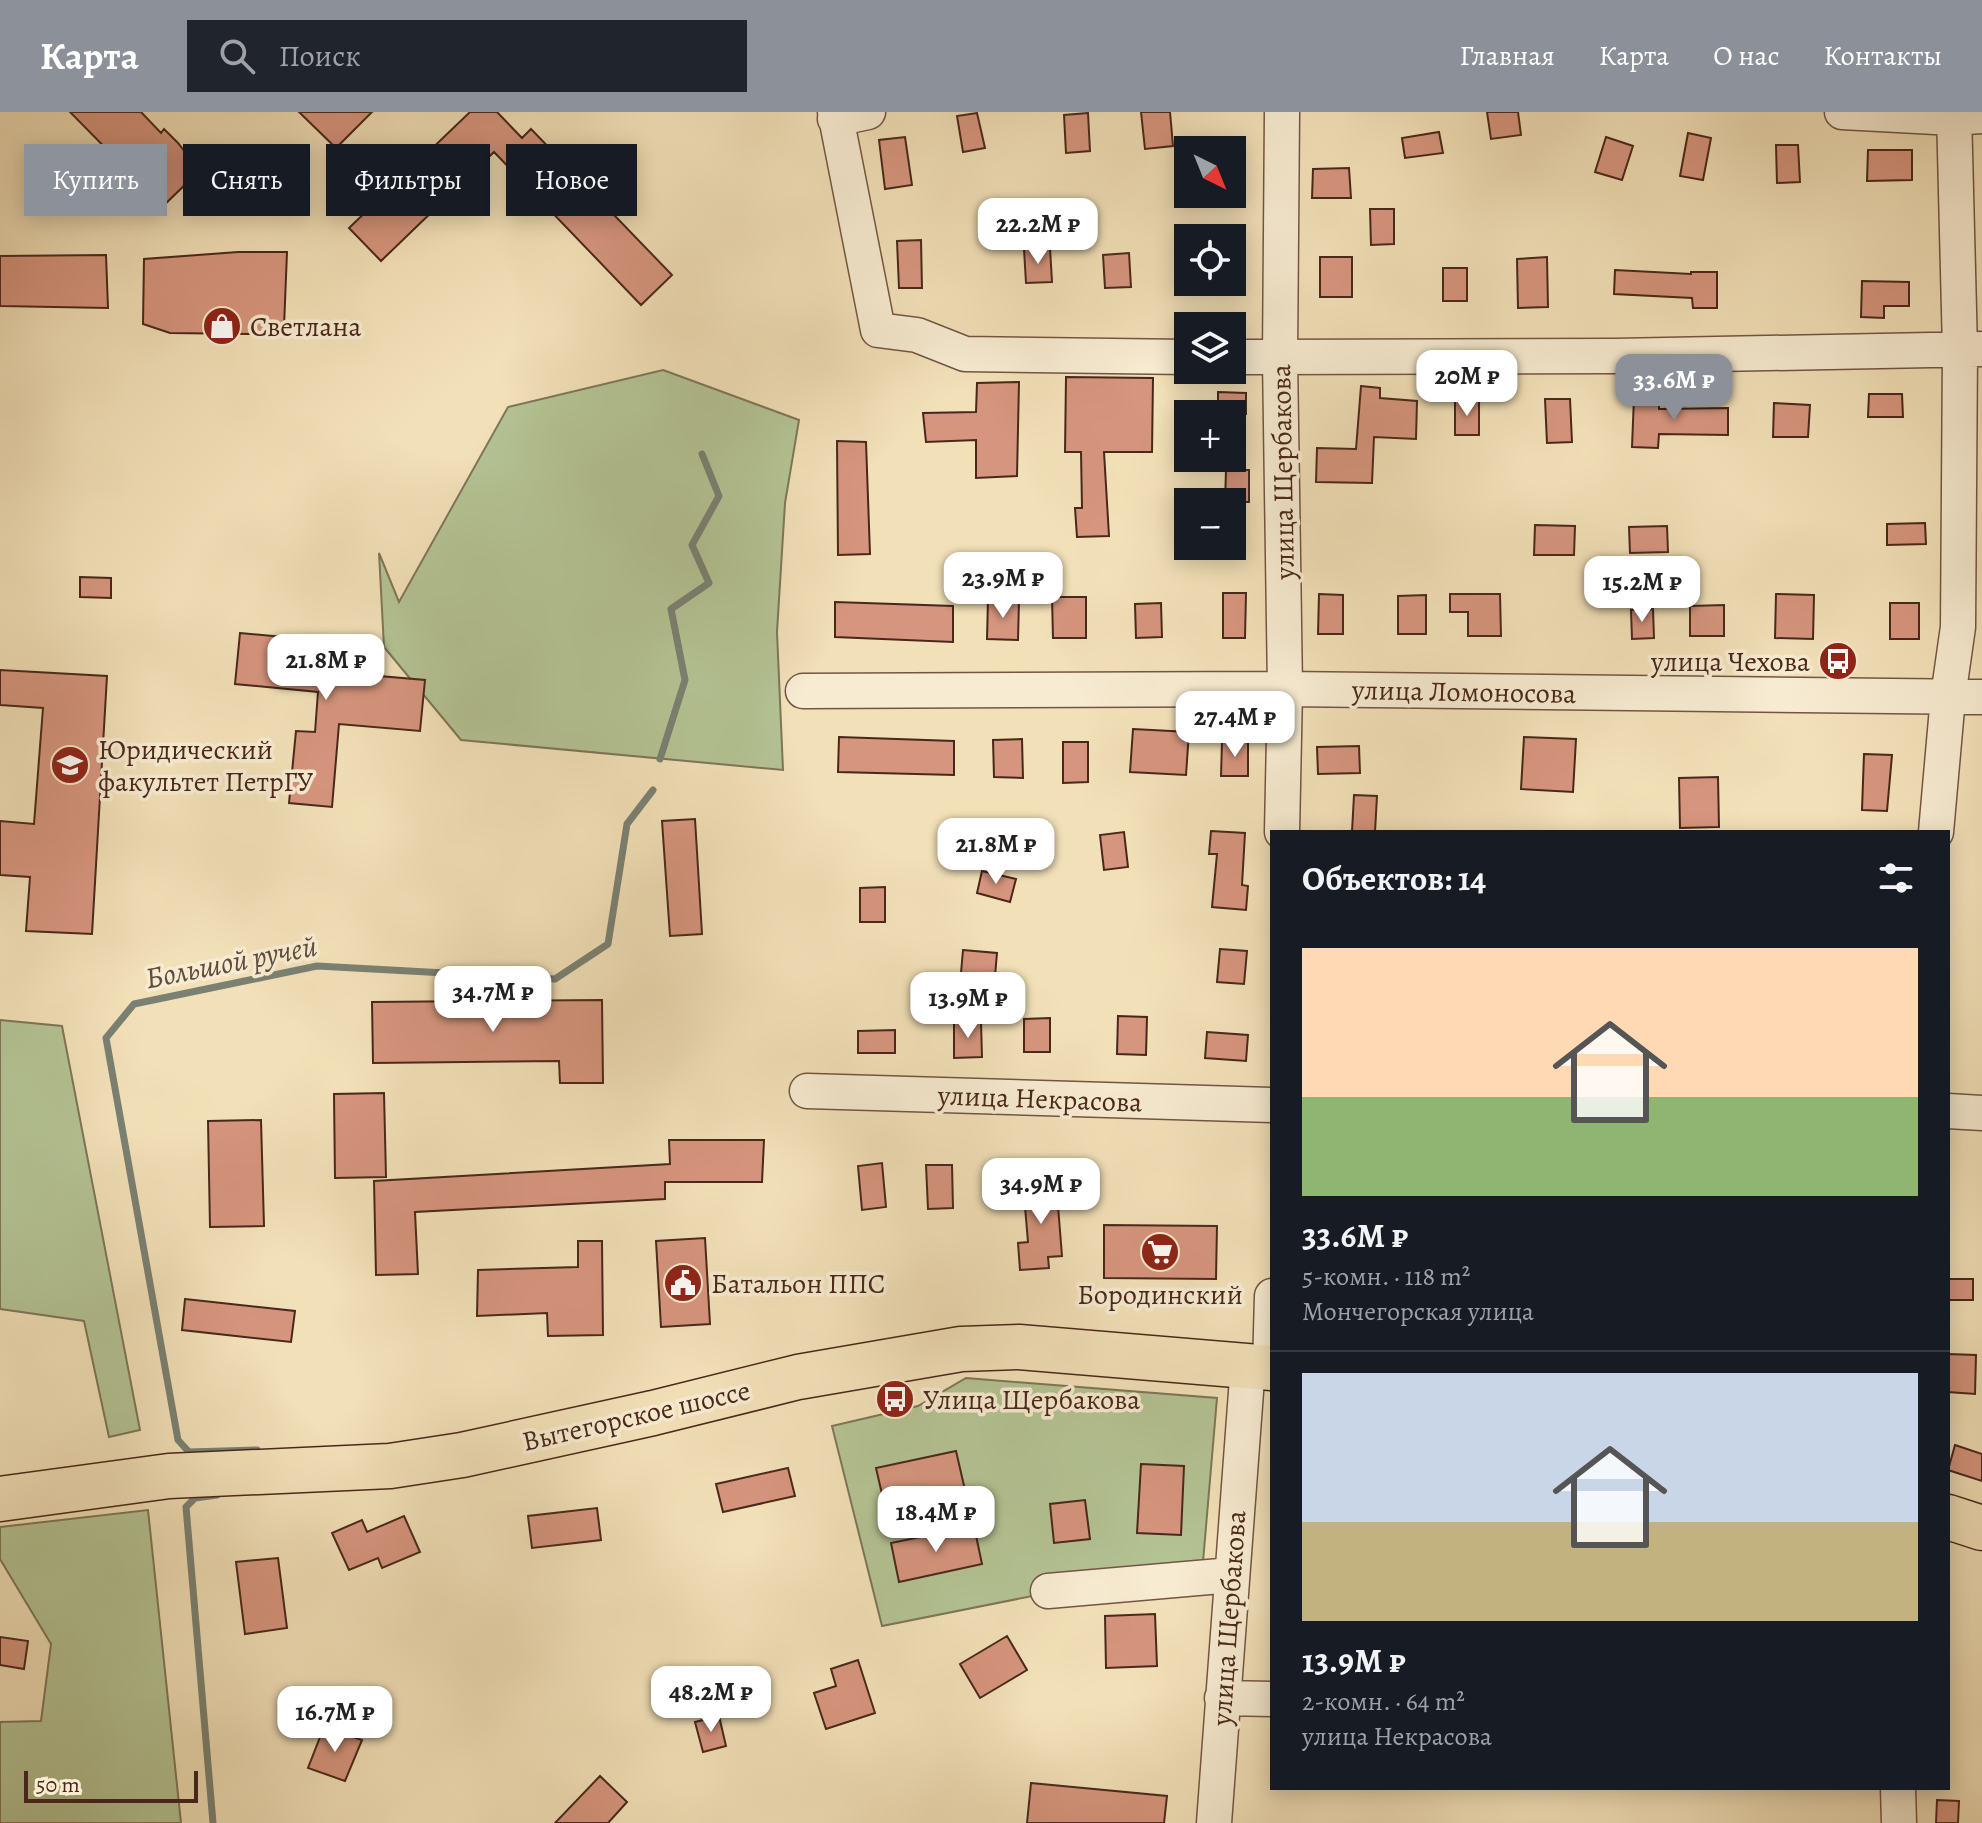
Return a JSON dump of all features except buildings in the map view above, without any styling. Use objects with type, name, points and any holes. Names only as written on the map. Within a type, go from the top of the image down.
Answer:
[{"type":"main road","name":"Вытегорское шоссе","points":[[0,1499],[169,1476],[390,1466],[462,1455],[798,1377],[961,1349],[1019,1347],[1263,1367]]},
{"type":"main road","points":[[1950,1518],[1982,1528]]},
{"type":"street","name":"улица Щербакова","points":[[1282,112],[1280,358],[1285,689],[1282,830]]},
{"type":"street","points":[[1842,112],[1963,115],[1971,350],[1958,627],[1948,697],[1936,830]]},
{"type":"street","points":[[846,114],[878,330],[917,335],[965,354],[1174,357]]},
{"type":"street","points":[[1246,357],[1615,356],[1971,350]]},
{"type":"street","name":"улица Ломоносова","points":[[803,691],[1285,689],[1982,697]]},
{"type":"street","name":"улица Некрасова","points":[[807,1091],[1270,1105]]},
{"type":"street","points":[[1950,1111],[1982,1113]]},
{"type":"street","name":"улица Щербакова","points":[[1214,1823],[1232,1575],[1270,1312]]},
{"type":"street","points":[[1048,1591],[1232,1575]]},
{"type":"street","points":[[1222,1698],[1270,1699]]},
{"type":"street","points":[[1898,1790],[1899,1823]]},
{"type":"green space","points":[[663,370],[799,420],[785,503],[777,632],[783,770],[461,740],[384,647],[379,553],[399,602],[508,407]]},
{"type":"green space","points":[[0,1020],[62,1026],[140,1430],[109,1437],[84,1321],[0,1309]]},
{"type":"green space","points":[[966,1378],[1217,1398],[1203,1562],[882,1626],[832,1426],[918,1406]]},
{"type":"green space","points":[[148,1510],[181,1823],[0,1823],[0,1722],[41,1721],[51,1644],[0,1559],[0,1527]]},
{"type":"waterway","name":"Большой ручей","points":[[660,759],[685,680],[671,609],[709,583],[692,545],[719,496],[702,454]]},
{"type":"waterway","name":"Большой ручей","points":[[257,1450],[189,1452],[178,1440],[106,1038],[134,1004],[317,966],[555,979],[608,944],[627,824],[653,790]]},
{"type":"waterway","points":[[213,1823],[186,1507],[195,1498],[217,1495]]},
{"type":"place","name":"Светлана","points":[[222,326]]},
{"type":"place","name":"улица Чехова","points":[[1838,661]]},
{"type":"place","name":"Юридический факультет ПетрГУ","points":[[70,765]]},
{"type":"place","name":"Бородинский","points":[[1160,1252]]},
{"type":"place","name":"Батальон ППС","points":[[683,1283]]},
{"type":"place","name":"Улица Щербакова","points":[[895,1399]]}]
